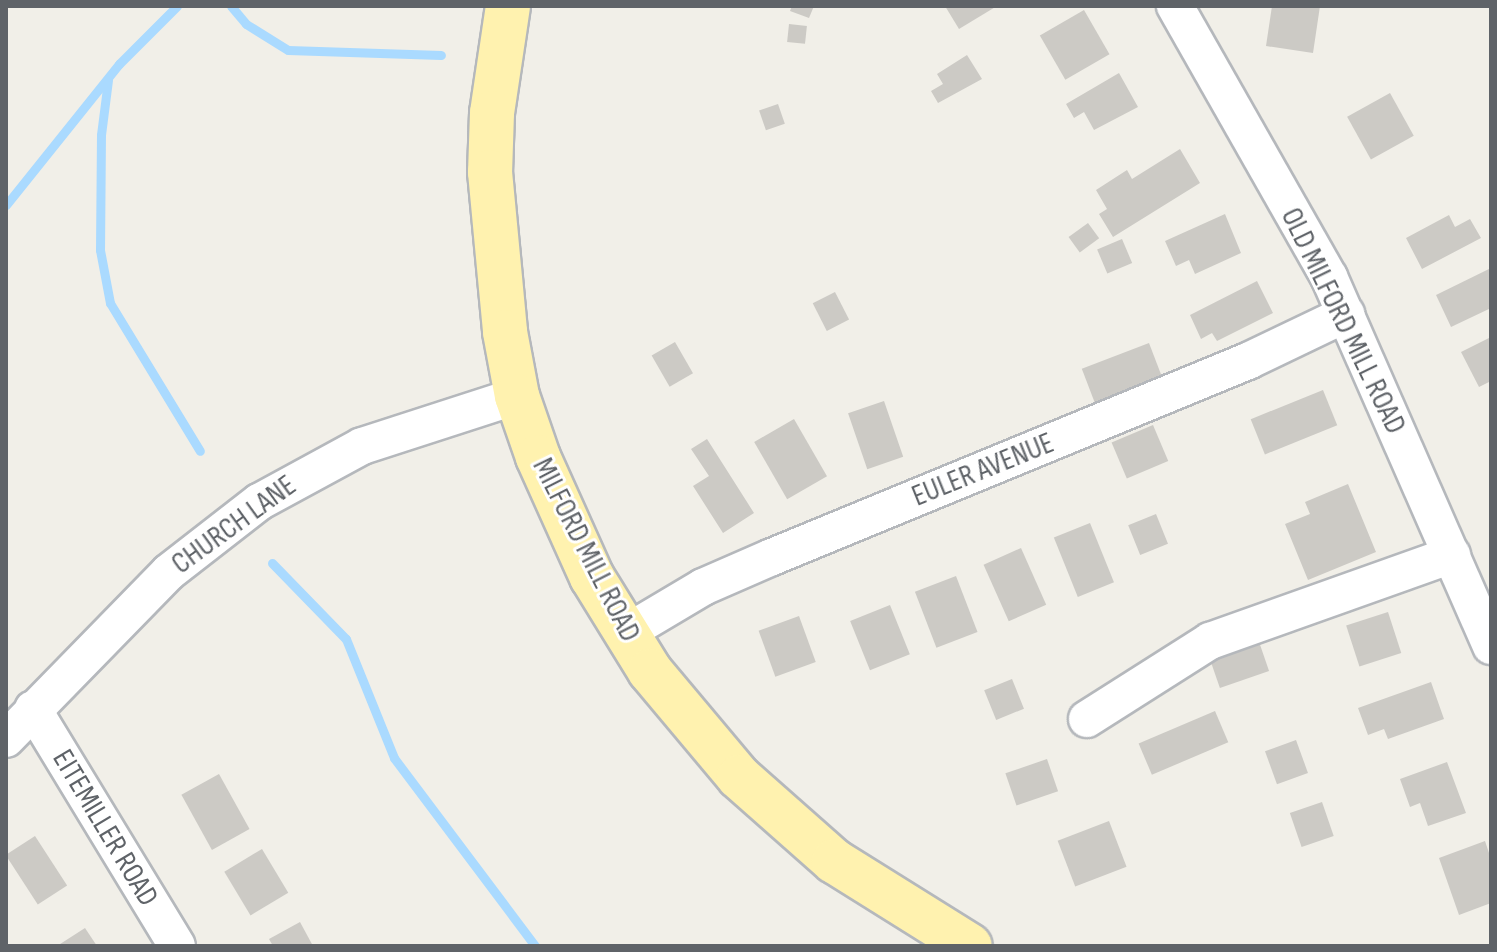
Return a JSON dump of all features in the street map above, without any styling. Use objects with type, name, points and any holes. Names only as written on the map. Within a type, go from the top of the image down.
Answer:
[{"type":"main road","name":"MILFORD MILL ROAD","points":[[508,6],[492,113],[490,172],[496,262],[517,396],[554,497],[624,634],[692,725],[786,822],[873,889],[970,946]]},
{"type":"street","name":"OLD MILFORD MILL ROAD","points":[[1175,6],[1346,314],[1491,646]]},
{"type":"street","name":"EULER AVENUE","points":[[624,634],[731,575],[1248,361],[1346,314]]},
{"type":"street","name":"CHURCH LANE","points":[[6,739],[169,572],[259,502],[362,446],[517,396]]},
{"type":"street","points":[[1087,719],[1210,641],[1452,555]]},
{"type":"street","name":"EITEMILLER ROAD","points":[[33,709],[177,946]]},
{"type":"building","points":[[792,6],[814,6],[809,18],[790,11]]},
{"type":"building","points":[[945,6],[997,6],[959,29]]},
{"type":"building","points":[[1272,6],[1320,6],[1313,53],[1266,46]]},
{"type":"building","points":[[1084,10],[1110,54],[1065,80],[1040,36]]},
{"type":"building","points":[[789,24],[807,26],[805,44],[787,42]]},
{"type":"building","points":[[967,55],[982,79],[938,103],[931,91],[943,84],[937,74]]},
{"type":"building","points":[[1119,73],[1138,107],[1094,130],[1084,112],[1074,118],[1066,104]]},
{"type":"building","points":[[1390,93],[1414,136],[1371,160],[1347,117]]},
{"type":"building","points":[[778,104],[785,124],[766,130],[759,111]]},
{"type":"building","points":[[1180,149],[1200,183],[1113,237],[1099,214],[1107,209],[1096,190],[1127,170],[1132,179]]},
{"type":"building","points":[[1225,214],[1241,253],[1195,274],[1189,260],[1176,266],[1165,241]]},
{"type":"building","points":[[1449,215],[1455,227],[1470,219],[1481,238],[1422,269],[1406,238]]},
{"type":"building","points":[[1088,223],[1099,238],[1080,252],[1069,237]]},
{"type":"building","points":[[1122,239],[1132,263],[1107,273],[1097,250]]},
{"type":"building","points":[[1491,268],[1491,308],[1451,327],[1436,295]]},
{"type":"building","points":[[1257,281],[1273,313],[1217,341],[1212,333],[1201,339],[1190,315]]},
{"type":"building","points":[[835,292],[849,320],[827,331],[813,303]]},
{"type":"building","points":[[1491,337],[1491,381],[1479,387],[1461,352]]},
{"type":"building","points":[[675,342],[693,373],[670,387],[652,356]]},
{"type":"building","points":[[1149,343],[1163,379],[1096,405],[1082,369]]},
{"type":"building","points":[[1323,390],[1337,425],[1265,454],[1251,419]]},
{"type":"building","points":[[884,401],[903,457],[867,469],[848,413]]},
{"type":"building","points":[[794,419],[827,476],[787,499],[754,442]]},
{"type":"building","points":[[1153,425],[1168,461],[1127,478],[1112,443]]},
{"type":"building","points":[[707,439],[754,513],[723,533],[693,486],[709,476],[691,449]]},
{"type":"building","points":[[1348,484],[1376,552],[1308,580],[1285,524],[1310,514],[1305,502]]},
{"type":"building","points":[[1156,514],[1168,544],[1140,555],[1128,525]]},
{"type":"building","points":[[1090,523],[1114,582],[1078,597],[1054,538]]},
{"type":"building","points":[[1021,548],[1046,605],[1009,621],[984,565]]},
{"type":"building","points":[[956,576],[978,632],[936,648],[915,592]]},
{"type":"building","points":[[890,605],[910,654],[870,670],[850,621]]},
{"type":"building","points":[[1388,612],[1401,653],[1359,666],[1346,626]]},
{"type":"building","points":[[799,616],[816,662],[775,677],[759,631]]},
{"type":"building","points":[[1257,636],[1269,671],[1220,688],[1208,653]]},
{"type":"building","points":[[1012,679],[1024,709],[996,720],[984,690]]},
{"type":"building","points":[[1431,682],[1444,719],[1388,739],[1384,729],[1368,735],[1358,708]]},
{"type":"building","points":[[1215,711],[1228,742],[1152,775],[1139,743]]},
{"type":"building","points":[[1296,740],[1308,773],[1277,784],[1265,751]]},
{"type":"building","points":[[1047,759],[1058,791],[1016,805],[1005,773]]},
{"type":"building","points":[[1447,762],[1466,813],[1428,826],[1420,803],[1410,807],[1400,779]]},
{"type":"building","points":[[219,774],[250,829],[212,850],[181,795]]},
{"type":"building","points":[[1322,802],[1334,836],[1302,847],[1290,813]]},
{"type":"building","points":[[1109,821],[1127,867],[1075,886],[1058,841]]},
{"type":"building","points":[[35,836],[67,885],[38,905],[6,856]]},
{"type":"building","points":[[1485,841],[1491,859],[1491,903],[1459,915],[1439,858]]},
{"type":"building","points":[[262,849],[288,893],[251,915],[224,872]]},
{"type":"building","points":[[300,922],[313,946],[273,946],[269,939]]},
{"type":"building","points":[[85,928],[97,946],[57,946]]},
{"type":"waterway","points":[[6,205],[119,64],[177,6]]},
{"type":"waterway","points":[[231,6],[246,24],[288,50],[441,55]]},
{"type":"waterway","points":[[108,80],[101,135],[100,250],[110,303],[200,451]]},
{"type":"waterway","points":[[272,563],[346,639],[394,758],[535,946]]}]
